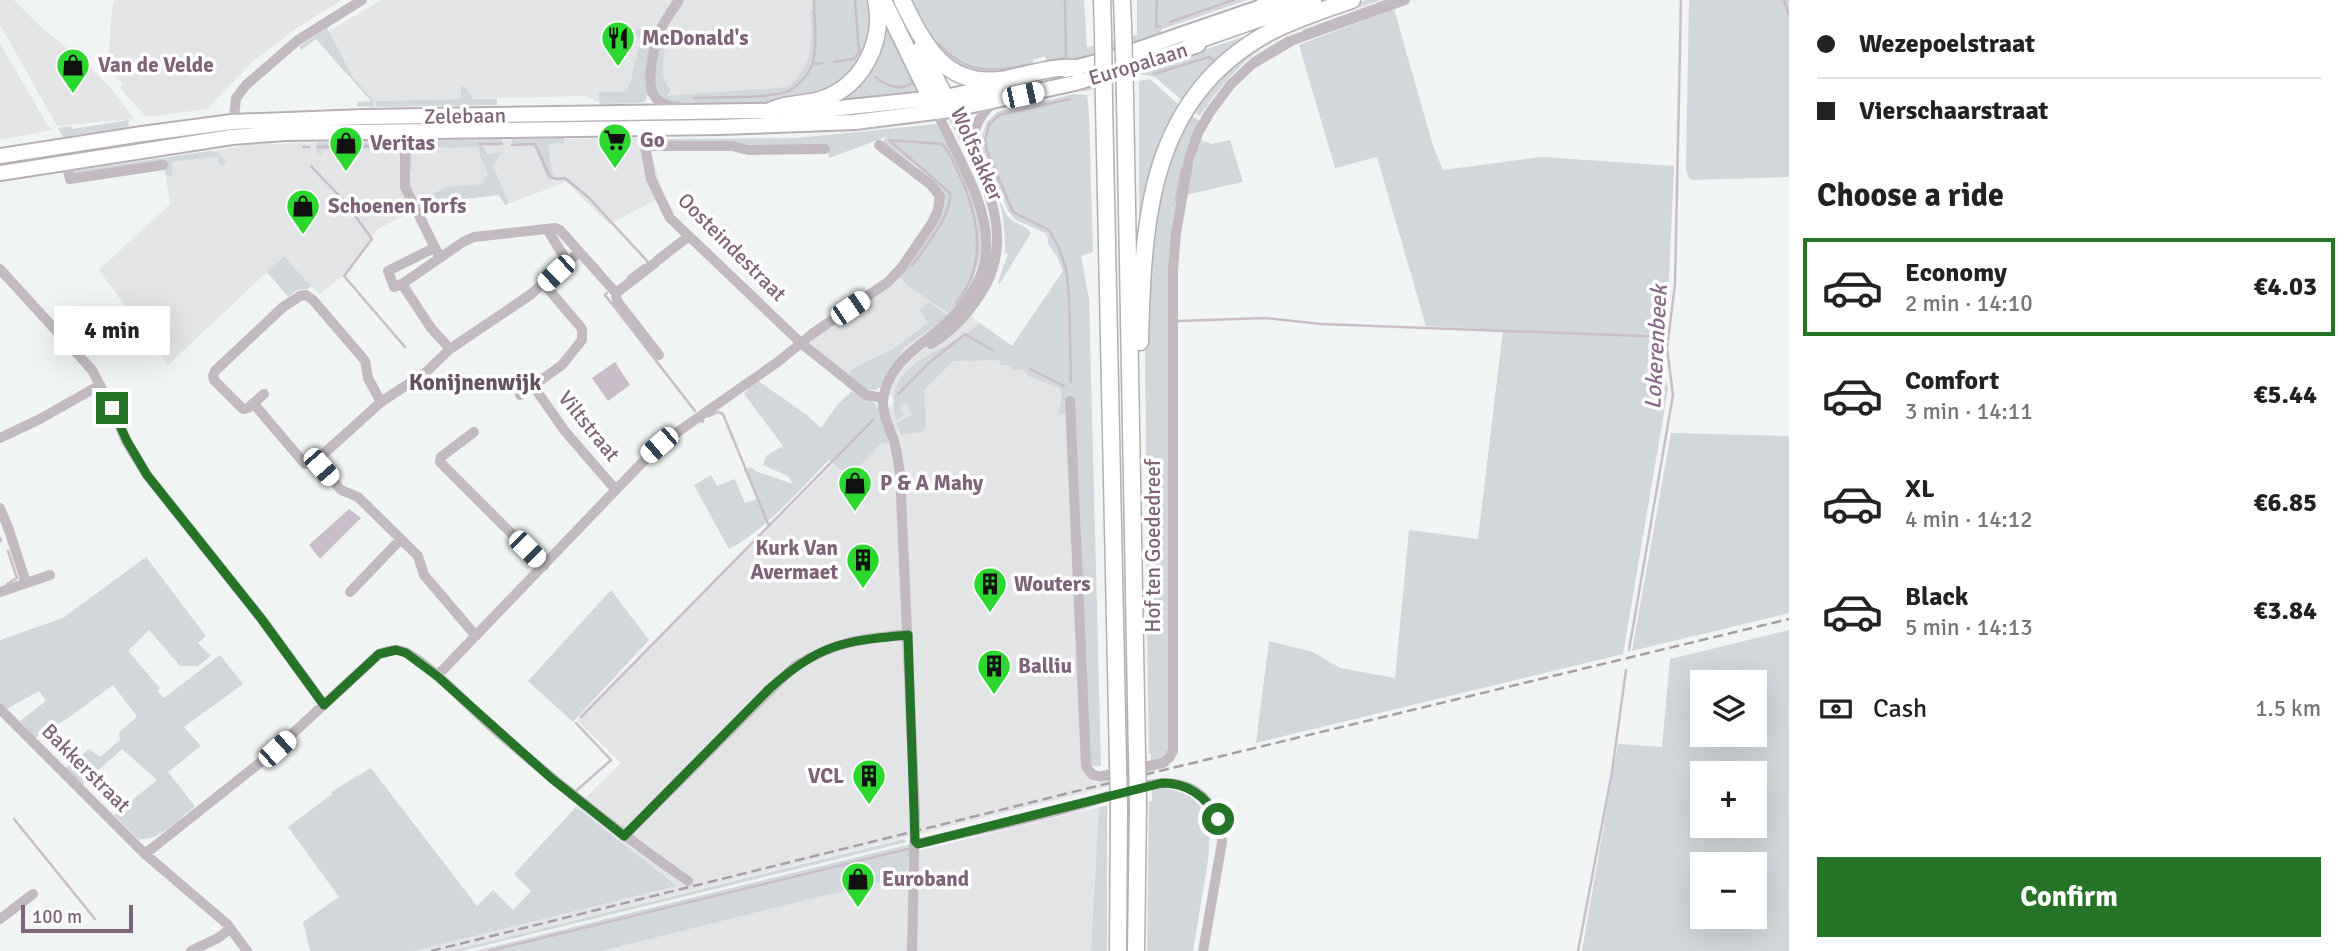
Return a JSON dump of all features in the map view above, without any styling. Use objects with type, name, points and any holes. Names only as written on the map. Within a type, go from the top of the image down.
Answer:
[{"type":"highway","points":[[774,109],[828,97],[854,79],[875,44],[878,20],[876,0]]},
{"type":"highway","points":[[883,0],[941,104]]},
{"type":"highway","points":[[899,0],[941,104]]},
{"type":"highway","points":[[899,0],[926,47],[942,63],[961,74],[1000,80],[1058,66],[1076,68]]},
{"type":"highway","points":[[1102,0],[1119,809],[1118,951]]},
{"type":"highway","points":[[1122,0],[1138,805],[1136,951]]},
{"type":"highway","points":[[1188,48],[1198,40],[1313,0]]},
{"type":"highway","points":[[1132,427],[1139,397],[1141,277],[1148,211],[1162,160],[1177,125],[1189,105],[1210,80],[1252,43],[1284,25],[1352,0]]},
{"type":"main road","name":"Europalaan","points":[[941,104],[1116,57],[1282,0]]},
{"type":"main road","name":"Europalaan","points":[[941,104],[997,100],[1075,83],[1336,0]]},
{"type":"main road","name":"Zelebaan","points":[[0,156],[142,134],[364,117],[821,110],[941,104]]},
{"type":"main road","name":"Zelebaan","points":[[0,173],[232,129],[285,133],[828,123],[941,104]]},
{"type":"street","points":[[232,129],[236,98],[246,85],[298,40],[362,0]]},
{"type":"street","points":[[679,0],[659,32],[656,43],[649,87],[657,100],[679,107],[774,109]]},
{"type":"street","name":"Hof ten Goededreef","points":[[1070,401],[1086,766],[1095,776],[1103,776],[1163,763],[1173,751],[1173,271],[1183,182],[1194,143],[1216,102],[1231,84],[1263,57],[1293,40],[1405,0]]},
{"type":"street","name":"Wolfsakker","points":[[902,361],[949,332],[970,311],[984,289],[995,261],[998,245],[995,196],[973,142],[978,121],[997,100]]},
{"type":"street","name":"Wolfsakker","points":[[941,104],[983,178],[997,221]]},
{"type":"street","name":"Wolfsakker","points":[[883,398],[889,380],[902,361],[912,350],[952,320],[964,306],[977,284],[987,245],[981,205],[941,104]]},
{"type":"street","name":"Oosteindestraat","points":[[645,128],[645,146],[651,179],[670,218],[801,343]]},
{"type":"street","points":[[405,131],[405,187],[437,253]]},
{"type":"street","points":[[437,676],[659,445],[888,282],[914,251],[938,211],[940,196],[930,184],[879,145]]},
{"type":"street","points":[[645,146],[732,146],[748,150],[825,149]]},
{"type":"street","points":[[66,162],[70,179],[163,164]]},
{"type":"street","points":[[547,229],[568,262]]},
{"type":"street","points":[[437,253],[402,284],[394,287],[388,271],[474,237],[559,230],[616,293],[617,301],[659,355]]},
{"type":"street","points":[[616,293],[689,236]]},
{"type":"street","points":[[476,636],[424,575],[418,556],[358,497],[341,490],[319,463],[319,458],[381,402],[425,373],[450,349],[544,284],[579,252]]},
{"type":"street","points":[[0,269],[80,355],[100,385],[147,475],[260,617],[324,705]]},
{"type":"street","points":[[402,284],[431,328],[450,349]]},
{"type":"street","points":[[520,395],[562,365],[582,340],[583,335],[578,324],[544,284]]},
{"type":"street","points":[[264,394],[243,409],[214,380],[215,371],[283,307],[306,295],[365,361],[368,378],[381,402]]},
{"type":"street","points":[[801,343],[866,395],[883,398],[884,411],[898,457],[908,635],[915,841],[912,951]]},
{"type":"street","points":[[0,438],[100,385]]},
{"type":"street","name":"Viltstraat","points":[[534,387],[564,430],[615,489]]},
{"type":"street","points":[[253,403],[305,464],[319,463]]},
{"type":"street","points":[[474,432],[441,457],[440,462],[544,566]]},
{"type":"street","points":[[0,508],[26,583]]},
{"type":"street","points":[[350,592],[401,539]]},
{"type":"street","points":[[0,592],[50,575]]},
{"type":"street","points":[[624,836],[795,666],[821,651],[855,640],[908,635]]},
{"type":"street","points":[[145,854],[266,758],[379,654],[396,650],[406,653],[437,676],[551,778],[624,836],[688,881]]},
{"type":"street","name":"Bakkerstraat","points":[[0,709],[145,854],[230,929],[247,951]]},
{"type":"street","points":[[915,841],[921,843],[1152,785],[1174,784],[1197,792],[1211,806],[1221,830],[1222,842],[1203,951]]},
{"type":"street","points":[[0,919],[33,894]]},
{"type":"street","points":[[191,951],[230,929]]},
{"type":"shaded area","points":[[0,0],[14,0],[42,28],[89,66],[110,87],[134,119],[57,126],[0,25]]},
{"type":"shaded area","points":[[115,0],[342,0],[297,28],[252,62],[207,109],[146,117],[120,88],[123,84],[108,67],[112,8]]},
{"type":"shaded area","points":[[381,0],[814,0],[814,53],[812,66],[791,89],[670,97],[648,94],[645,101],[639,103],[601,104],[586,96],[371,101],[316,39]]},
{"type":"shaded area","points":[[814,0],[871,0],[868,45],[852,74],[826,92],[783,102],[675,104],[665,101],[655,89],[655,62],[664,32],[667,34],[663,71],[666,84],[671,90],[667,96],[787,87],[803,71],[807,62]]},
{"type":"shaded area","points":[[909,0],[1084,0],[1087,47],[1137,35],[1137,0],[1247,0],[1162,29],[1159,36],[1085,60],[1048,65],[1045,56],[1033,60],[1035,69],[1003,76],[972,72],[949,60],[929,40]]},
{"type":"shaded area","points":[[1366,0],[1381,0],[1315,23],[1267,45],[1231,76],[1200,116],[1194,112],[1216,82],[1250,53],[1305,23]]},
{"type":"shaded area","points":[[1689,0],[1789,0],[1789,177],[1689,178],[1686,170]]},
{"type":"shaded area","points":[[1394,9],[1433,146],[1443,170],[1542,157],[1674,166],[1662,364],[1668,389],[1623,654],[1256,743],[1269,641],[1313,652],[1340,668],[1395,678],[1409,530],[1478,539],[1503,330],[1426,326],[1377,157],[1335,168],[1299,45]]},
{"type":"shaded area","points":[[883,15],[923,92],[818,105],[845,92]]},
{"type":"shaded area","points":[[327,28],[352,76],[374,101],[374,107],[357,106],[357,102],[371,101],[316,39],[301,50],[300,46]]},
{"type":"shaded area","points":[[637,28],[645,29],[653,40],[645,101],[601,104],[598,95],[600,92],[623,92],[629,86],[641,40],[636,34]]},
{"type":"shaded area","points":[[1270,28],[1183,101],[1155,77],[1140,74],[1087,91],[1071,91],[1003,106],[992,111],[998,105],[1180,58]]},
{"type":"shaded area","points":[[0,43],[50,129],[57,126],[51,130],[0,140]]},
{"type":"shaded area","points":[[1150,79],[1180,106],[1139,246],[1139,81]]},
{"type":"shaded area","points":[[461,85],[473,99],[497,99],[497,105],[376,107],[375,101],[461,99]]},
{"type":"shaded area","points":[[1074,94],[1087,95],[1089,114],[1093,252],[1081,256],[1089,299],[1101,766],[1087,766],[1069,414],[1058,414],[1062,398],[1060,388],[1028,376],[1023,369],[1012,370],[1011,365],[1000,365],[999,360],[953,361],[924,390],[926,425],[923,432],[901,434],[897,423],[912,414],[906,403],[900,406],[904,415],[896,420],[894,399],[898,383],[907,370],[966,334],[979,323],[1012,346],[1063,271],[1045,233],[1016,220],[1008,211],[984,155],[981,138],[987,122],[997,112]]},
{"type":"shaded area","points":[[1192,116],[1201,122],[1173,233],[1169,756],[1151,764],[1146,562],[1145,365],[1148,275],[1152,231],[1161,188],[1174,150]]},
{"type":"shaded area","points":[[129,120],[128,127],[63,137],[58,128],[71,126],[72,129]]},
{"type":"shaded area","points":[[937,124],[980,208],[983,247],[970,290],[950,314],[908,286],[899,276],[930,235],[942,211],[944,200],[938,185],[883,142],[886,137],[829,158],[828,146],[655,143],[653,139],[797,138]]},
{"type":"shaded area","points":[[564,138],[565,143],[548,144],[552,172],[555,174],[548,180],[534,145],[512,145],[512,139]]},
{"type":"shaded area","points":[[639,138],[651,151],[664,196],[609,224],[566,182],[505,205],[496,186],[445,194],[378,229],[344,275],[319,295],[284,256],[168,365],[99,270],[170,204],[163,158],[257,144]]},
{"type":"shaded area","points":[[502,139],[502,145],[483,145],[487,155],[501,152],[493,166],[509,203],[505,205],[499,195],[449,201],[424,213],[419,201],[447,187],[483,184],[484,177],[489,176],[479,147],[415,148],[412,151],[412,170],[417,172],[409,170],[410,141]]},
{"type":"shaded area","points":[[1200,140],[1212,144],[1230,140],[1243,182],[1185,195]]},
{"type":"shaded area","points":[[380,141],[380,149],[321,150],[321,156],[317,152],[317,142]]},
{"type":"shaded area","points":[[978,141],[1006,213],[1031,233],[999,285],[1008,254],[1005,253],[1004,222],[999,200],[982,161]]},
{"type":"shaded area","points":[[217,152],[226,162],[223,166],[219,164],[218,156],[171,162],[173,175],[166,176],[164,164],[74,175],[73,171]]},
{"type":"shaded area","points":[[284,256],[311,286],[297,290],[288,297],[267,272]]},
{"type":"shaded area","points":[[905,268],[1012,346],[1071,382],[1090,777],[1094,783],[1151,769],[1151,776],[450,951],[414,951],[677,886],[576,807],[621,763],[578,721],[897,400],[880,387],[875,391],[862,387],[810,343]]},
{"type":"shaded area","points":[[930,302],[948,316],[901,350],[880,387],[868,390],[849,376],[852,369],[893,349],[928,323],[919,310]]},
{"type":"shaded area","points":[[615,362],[630,385],[608,401],[592,378]]},
{"type":"shaded area","points":[[757,380],[821,428],[838,404],[852,391],[876,405],[882,415],[888,440],[887,444],[882,442],[850,477],[829,460],[770,520],[729,549],[694,485],[711,475],[717,486],[735,479],[745,503],[758,499],[744,470],[750,467],[793,484],[788,476],[763,465],[766,456],[783,446],[744,394]]},
{"type":"shaded area","points":[[1671,433],[1789,436],[1789,613],[1632,651]]},
{"type":"shaded area","points":[[349,509],[361,518],[320,559],[309,545]]},
{"type":"shaded area","points":[[146,557],[206,636],[198,643],[211,656],[198,666],[180,666],[149,630],[128,651],[160,688],[157,691],[164,698],[220,655],[243,684],[184,727],[201,746],[168,772],[195,806],[161,833],[154,837],[138,839],[114,815],[157,780],[122,749],[82,785],[65,768],[89,749],[100,757],[120,740],[119,732],[136,718],[136,715],[113,685],[35,738],[20,721],[46,701],[39,691],[5,710],[0,705],[0,640],[63,618]]},
{"type":"shaded area","points":[[611,590],[649,640],[573,722],[528,681]]},
{"type":"shaded area","points":[[1789,630],[1789,951],[1582,951],[1618,744],[1662,747],[1670,659]]},
{"type":"shaded area","points":[[371,768],[477,906],[493,890],[513,910],[531,891],[514,874],[576,807],[677,886],[414,951],[310,951],[303,922],[339,897],[288,827],[332,794],[331,792]]},
{"type":"shaded area","points":[[1162,788],[1181,792],[1194,800],[1203,810],[1208,823],[1209,853],[1193,951],[1147,951],[1149,802],[1152,801],[1152,790]]},
{"type":"shaded area","points":[[1107,806],[1107,951],[1091,951],[1099,807]]},
{"type":"shaded area","points":[[1099,807],[1091,951],[506,951],[700,904]]},
{"type":"shaded area","points":[[904,839],[907,842],[462,951],[450,951]]},
{"type":"shaded area","points":[[911,844],[907,875],[601,951],[475,951]]},
{"type":"waterway","points":[[694,98],[772,95],[794,88],[809,72],[814,58],[814,0]]},
{"type":"waterway","points":[[834,62],[854,59],[859,52],[855,0]]},
{"type":"waterway","points":[[1047,61],[1066,58],[1065,0]]},
{"type":"waterway","points":[[1157,0],[1156,27],[1160,26]]},
{"type":"waterway","points":[[1170,22],[1233,0]]},
{"type":"waterway","points":[[1304,31],[1388,0]]},
{"type":"waterway","name":"Lokerenbeek","points":[[1629,650],[1673,395],[1667,348],[1675,284],[1681,0]]},
{"type":"waterway","points":[[1784,0],[1789,15]]},
{"type":"waterway","points":[[1252,59],[1288,37]]},
{"type":"waterway","points":[[939,44],[950,55],[972,67],[994,69],[1034,64]]},
{"type":"waterway","points":[[1154,74],[1209,57],[1216,63]]},
{"type":"waterway","points":[[812,64],[823,63]]},
{"type":"waterway","points":[[875,77],[888,85],[903,87],[912,83],[908,69]]},
{"type":"waterway","points":[[1070,99],[999,115],[989,125],[985,140],[987,151],[1013,212],[1049,230],[1059,248],[1066,269],[1069,295],[1071,382]]},
{"type":"waterway","points":[[889,140],[942,144],[965,188],[975,221],[976,255],[973,272],[956,303]]},
{"type":"waterway","points":[[889,140],[950,193],[950,201],[942,221],[912,266]]},
{"type":"waterway","points":[[479,144],[502,144]]},
{"type":"waterway","points":[[512,145],[535,144],[550,177],[565,178],[589,198],[648,262]]},
{"type":"waterway","points":[[388,145],[399,145]]},
{"type":"waterway","points":[[414,145],[421,145]]},
{"type":"waterway","points":[[317,147],[380,146]]},
{"type":"waterway","points":[[303,147],[309,147]]},
{"type":"waterway","points":[[311,166],[345,202],[372,239],[344,276],[405,347]]},
{"type":"waterway","points":[[1176,200],[1182,169]]},
{"type":"waterway","points":[[628,277],[644,265]]},
{"type":"waterway","points":[[607,293],[605,295],[695,411]]},
{"type":"waterway","points":[[1178,321],[1265,318],[1321,324],[1668,337]]},
{"type":"waterway","points":[[898,394],[930,362],[965,334],[992,350]]},
{"type":"waterway","points":[[1030,369],[1064,386]]},
{"type":"waterway","points":[[709,416],[718,412],[723,414],[769,526]]},
{"type":"waterway","points":[[581,717],[873,420]]},
{"type":"waterway","points":[[7,584],[17,578],[8,551]]},
{"type":"waterway","name":"Lokerenbeek","points":[[1578,951],[1612,772],[1626,670]]},
{"type":"waterway","points":[[576,723],[611,760],[576,791]]},
{"type":"waterway","points":[[14,819],[95,919]]},
{"type":"waterway","points":[[489,951],[908,849]]},
{"type":"railway","points":[[431,951],[1789,619]]},
{"type":"place","name":"McDonald's","points":[[618,68]]},
{"type":"place","name":"Van de Velde","points":[[73,95]]},
{"type":"place","name":"Go","points":[[615,170]]},
{"type":"place","name":"Veritas","points":[[346,173]]},
{"type":"place","name":"Schoenen Torfs","points":[[303,236]]},
{"type":"place","name":"P & A Mahy","points":[[855,513]]},
{"type":"place","name":"Kurk Van Avermaet","points":[[863,590]]},
{"type":"place","name":"Wouters","points":[[990,614]]},
{"type":"place","name":"Balliu","points":[[994,696]]},
{"type":"place","name":"VCL","points":[[869,806]]},
{"type":"place","name":"Euroband","points":[[858,909]]},
{"type":"district","name":"Konijnenwijk","points":[[475,382]]},
{"type":"route","points":[[112,408],[147,475],[260,617],[324,705],[379,654],[396,650],[406,653],[437,676],[551,778],[624,836],[795,666],[821,651],[855,640],[908,635],[915,841],[918,844],[1162,783],[1178,784],[1197,792],[1211,806],[1218,819]]}]
